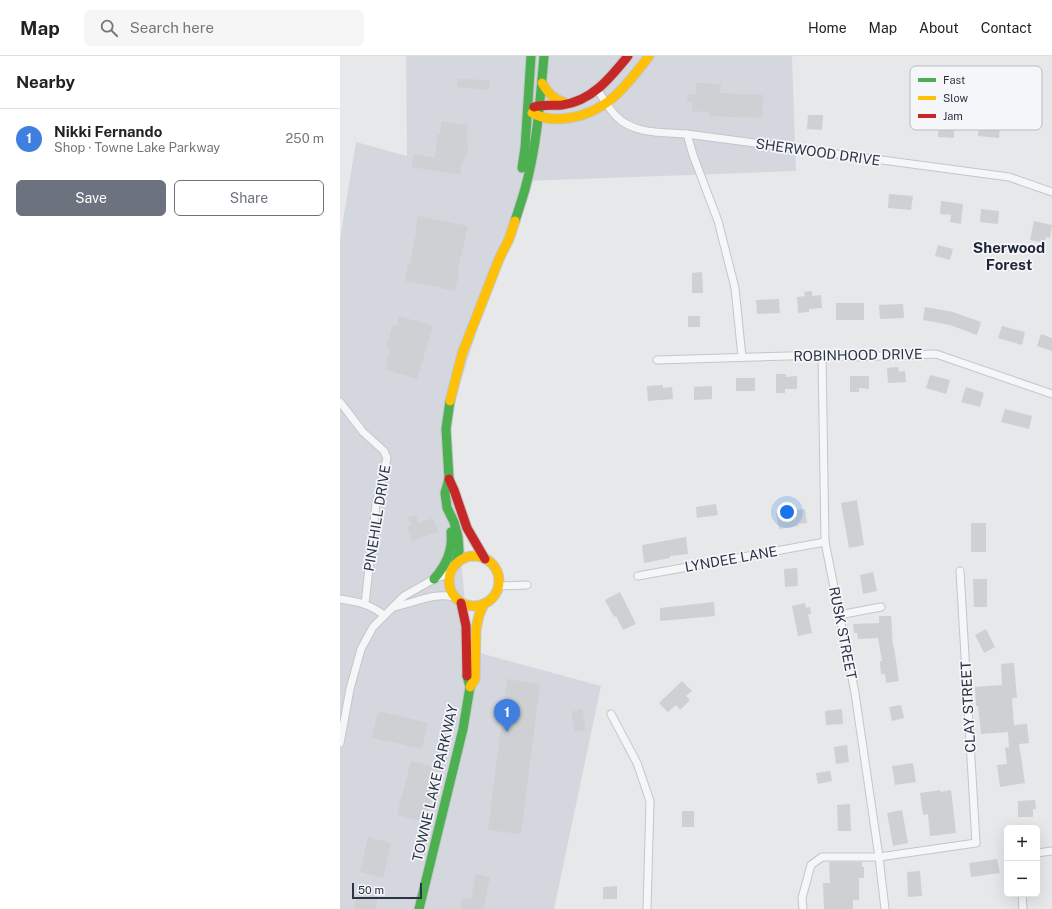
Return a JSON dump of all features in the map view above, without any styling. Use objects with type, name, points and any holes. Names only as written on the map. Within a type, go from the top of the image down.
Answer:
[{"type":"main road","points":[[434,579],[447,560],[452,542],[445,493],[449,479],[446,429],[453,386],[462,354],[499,259],[523,165],[531,56]]},
{"type":"main road","points":[[499,259],[510,239],[525,190],[540,105],[544,56]]},
{"type":"main road","points":[[528,110],[540,105],[552,106],[584,99],[598,91],[613,76],[628,56]]},
{"type":"main road","points":[[528,110],[538,117],[560,119],[582,116],[595,112],[608,104],[625,87],[649,56]]},
{"type":"main road","points":[[542,83],[552,98],[558,101],[571,103]]},
{"type":"main road","points":[[449,479],[454,487],[465,524],[485,559]]},
{"type":"main road","points":[[447,508],[454,522],[458,537],[459,551],[453,569],[449,581],[450,589],[458,600],[469,606],[484,604],[491,600],[496,593],[498,586],[496,570],[492,564],[485,559],[469,557],[461,560],[453,569]]},
{"type":"main road","name":"TOWNE LAKE PARKWAY","points":[[458,600],[466,626],[467,676],[470,687]]},
{"type":"main road","name":"TOWNE LAKE PARKWAY","points":[[419,909],[463,729],[470,687],[475,679],[476,629],[479,615],[484,604]]},
{"type":"street","name":"SHERWOOD DRIVE","points":[[598,91],[617,117],[628,125],[641,131],[687,134],[1009,177],[1052,192]]},
{"type":"street","points":[[687,134],[693,155],[718,221],[735,288],[742,357]]},
{"type":"street","name":"ROBINHOOD DRIVE","points":[[658,360],[822,355],[855,357],[936,354],[1052,394]]},
{"type":"street","name":"RUSK STREET","points":[[822,355],[824,542],[855,693],[879,857],[885,909]]},
{"type":"street","name":"PINEHILL DRIVE","points":[[340,402],[363,432],[384,451],[387,458],[376,505],[365,604]]},
{"type":"street","name":"LYNDEE LANE","points":[[638,576],[824,542]]},
{"type":"street","points":[[340,743],[350,689],[361,648],[373,627],[404,596],[453,569]]},
{"type":"street","name":"CLAY STREET","points":[[879,857],[976,843],[960,571]]},
{"type":"street","points":[[498,586],[527,585]]},
{"type":"street","points":[[394,607],[407,605],[434,595],[447,595],[458,600]]},
{"type":"street","points":[[340,599],[372,606],[384,615]]},
{"type":"street","points":[[839,615],[881,607]]},
{"type":"street","points":[[611,714],[637,763],[650,802],[647,909]]},
{"type":"street","points":[[1040,853],[1052,851]]},
{"type":"street","points":[[803,909],[802,898],[811,865],[822,857],[879,857]]},
{"type":"street","points":[[1022,897],[1023,909]]},
{"type":"shaded area","points":[[406,56],[792,56],[796,171],[524,181],[449,419],[469,650],[601,686],[554,909],[340,909],[340,239],[356,142],[407,156]]},
{"type":"building","points":[[458,79],[490,80],[489,90],[457,87]]},
{"type":"building","points":[[696,83],[721,84],[720,93],[763,95],[762,118],[709,116],[709,112],[692,111],[693,102],[687,102],[688,94],[696,94]]},
{"type":"building","points":[[808,115],[823,115],[822,130],[807,129]]},
{"type":"building","points":[[442,121],[468,125],[466,138],[468,138],[467,143],[469,143],[466,157],[464,161],[462,161],[460,175],[412,167],[413,154],[435,158],[438,134],[440,134]]},
{"type":"building","points":[[938,130],[954,130],[954,138],[938,137]]},
{"type":"building","points":[[979,130],[1000,130],[999,138],[978,136]]},
{"type":"building","points":[[889,194],[913,196],[911,210],[888,208]]},
{"type":"building","points":[[941,201],[963,204],[961,224],[950,222],[951,215],[940,214]]},
{"type":"building","points":[[981,209],[999,211],[998,224],[980,222]]},
{"type":"building","points":[[418,216],[468,226],[457,274],[459,274],[455,291],[405,281],[417,229],[415,229]]},
{"type":"building","points":[[1034,221],[1052,225],[1050,238],[1046,237],[1045,243],[1030,240]]},
{"type":"building","points":[[938,245],[953,249],[950,260],[935,256]]},
{"type":"building","points":[[702,272],[703,293],[692,293],[692,273]]},
{"type":"building","points":[[812,291],[812,296],[821,295],[822,308],[809,309],[809,312],[798,313],[797,297],[805,296],[804,292]]},
{"type":"building","points":[[779,299],[780,313],[757,314],[756,300]]},
{"type":"building","points":[[836,303],[864,303],[864,320],[836,320]]},
{"type":"building","points":[[903,304],[904,318],[880,319],[879,305]]},
{"type":"building","points":[[925,307],[953,312],[981,322],[977,335],[950,325],[923,320]]},
{"type":"building","points":[[399,316],[433,326],[417,379],[386,370],[388,363],[386,362],[390,349],[386,348],[393,325],[397,326]]},
{"type":"building","points":[[688,316],[700,316],[700,327],[688,327]]},
{"type":"building","points":[[1002,326],[1025,332],[1022,345],[998,338]]},
{"type":"building","points":[[1041,334],[1052,338],[1052,351],[1037,346]]},
{"type":"building","points":[[898,367],[899,372],[905,371],[906,382],[888,383],[887,368]]},
{"type":"building","points":[[776,374],[786,374],[786,377],[797,376],[797,389],[785,389],[785,393],[776,393]]},
{"type":"building","points":[[930,375],[950,380],[946,394],[926,388]]},
{"type":"building","points":[[850,376],[869,376],[869,389],[859,388],[859,392],[850,392]]},
{"type":"building","points":[[736,378],[755,378],[755,391],[736,391]]},
{"type":"building","points":[[663,385],[663,388],[672,387],[673,399],[648,401],[647,386]]},
{"type":"building","points":[[712,386],[712,399],[694,400],[694,387]]},
{"type":"building","points":[[966,387],[984,393],[980,407],[961,402]]},
{"type":"building","points":[[1005,409],[1032,416],[1029,429],[1001,422]]},
{"type":"building","points":[[857,500],[864,545],[849,548],[841,503]]},
{"type":"building","points":[[716,504],[718,515],[697,518],[696,507]]},
{"type":"building","points":[[805,509],[807,523],[798,524],[799,526],[779,529],[776,513]]},
{"type":"building","points":[[416,515],[418,523],[433,518],[438,532],[412,541],[407,526],[411,525],[408,517]]},
{"type":"building","points":[[971,523],[986,523],[986,552],[971,552]]},
{"type":"building","points":[[686,537],[688,554],[670,556],[670,558],[644,563],[642,545]]},
{"type":"building","points":[[797,568],[798,586],[785,587],[784,569]]},
{"type":"building","points":[[873,572],[877,591],[863,594],[860,575]]},
{"type":"building","points":[[973,579],[987,579],[987,607],[974,607]]},
{"type":"building","points":[[620,592],[636,624],[623,630],[616,616],[614,617],[605,600]]},
{"type":"building","points":[[714,602],[715,616],[660,621],[660,608]]},
{"type":"building","points":[[805,603],[806,608],[810,607],[811,614],[808,614],[812,633],[798,636],[792,606]]},
{"type":"building","points":[[879,616],[891,616],[893,647],[899,681],[886,683],[885,674],[881,674],[880,661],[882,661],[878,638],[858,639],[857,633],[854,633],[853,624],[879,623]]},
{"type":"building","points":[[986,629],[995,647],[984,653],[975,635]]},
{"type":"building","points":[[1014,663],[1017,698],[1012,698],[1014,725],[1027,724],[1029,743],[1019,744],[1025,783],[1000,787],[997,765],[1007,764],[1005,748],[1009,747],[1008,732],[981,734],[978,706],[976,706],[975,687],[1002,685],[1001,664]]},
{"type":"building","points":[[507,679],[540,684],[521,834],[488,830]]},
{"type":"building","points":[[682,681],[692,691],[686,696],[690,700],[680,710],[676,705],[668,712],[659,703]]},
{"type":"building","points":[[901,705],[904,718],[892,721],[889,707]]},
{"type":"building","points":[[582,709],[586,730],[575,732],[571,712]]},
{"type":"building","points":[[842,709],[843,724],[826,725],[825,711]]},
{"type":"building","points":[[378,711],[428,723],[422,749],[372,738]]},
{"type":"building","points":[[847,745],[849,762],[836,764],[834,747]]},
{"type":"building","points":[[411,761],[439,768],[425,822],[397,815]]},
{"type":"building","points":[[913,763],[916,782],[895,785],[892,766]]},
{"type":"building","points":[[830,771],[832,781],[818,784],[816,773]]},
{"type":"building","points":[[940,790],[941,792],[951,790],[956,833],[930,836],[928,814],[923,815],[920,793]]},
{"type":"building","points":[[1035,800],[1036,809],[1033,809],[1033,817],[1018,817],[1018,801]]},
{"type":"building","points":[[850,804],[851,831],[838,831],[837,805]]},
{"type":"building","points":[[902,810],[908,843],[893,846],[887,813]]},
{"type":"building","points":[[682,811],[694,811],[694,827],[682,827]]},
{"type":"building","points":[[368,837],[391,843],[383,878],[360,872]]},
{"type":"building","points":[[997,859],[1000,873],[971,877],[969,863]]},
{"type":"building","points":[[829,862],[862,862],[862,867],[864,867],[864,878],[859,878],[859,900],[853,900],[853,909],[824,909],[823,883],[830,883]]},
{"type":"building","points":[[920,871],[922,896],[908,897],[907,872]]},
{"type":"building","points":[[476,874],[490,877],[484,909],[461,909],[463,898],[471,899]]},
{"type":"building","points":[[617,886],[617,899],[603,899],[603,887]]},
{"type":"building","points":[[358,891],[378,896],[376,909],[354,909]]},
{"type":"traffic: fast","points":[[522,168],[525,148],[531,56]]},
{"type":"traffic: fast","points":[[515,221],[529,173],[538,123],[544,56]]},
{"type":"traffic: fast","points":[[450,401],[446,429],[449,479],[445,493],[447,508],[454,522],[458,537],[459,551],[455,565]]},
{"type":"traffic: fast","points":[[434,579],[445,563],[450,552],[451,532]]},
{"type":"traffic: fast","points":[[419,909],[463,729],[470,687],[467,676]]},
{"type":"traffic: slow","points":[[532,113],[545,118],[559,119],[582,115],[594,110],[615,96],[633,77],[649,56]]},
{"type":"traffic: slow","points":[[542,83],[552,96],[566,103]]},
{"type":"traffic: slow","points":[[450,401],[462,354],[515,221]]},
{"type":"traffic: slow","points":[[474,556],[483,558],[494,567],[499,581],[497,590],[488,601],[474,606],[465,604],[454,595],[449,581],[451,572],[460,561],[474,556]]},
{"type":"traffic: slow","points":[[470,687],[475,679],[476,629],[479,615],[484,604]]},
{"type":"traffic: jam","points":[[534,107],[544,105],[562,105],[573,103],[582,99],[600,87],[628,56]]},
{"type":"traffic: jam","points":[[449,479],[467,528],[485,559]]},
{"type":"traffic: jam","points":[[461,603],[466,626],[467,676]]},
{"type":"place","name":"Nikki Fernando","points":[[507,732]]},
{"type":"district","name":"Sherwood Forest","points":[[1009,256]]}]
